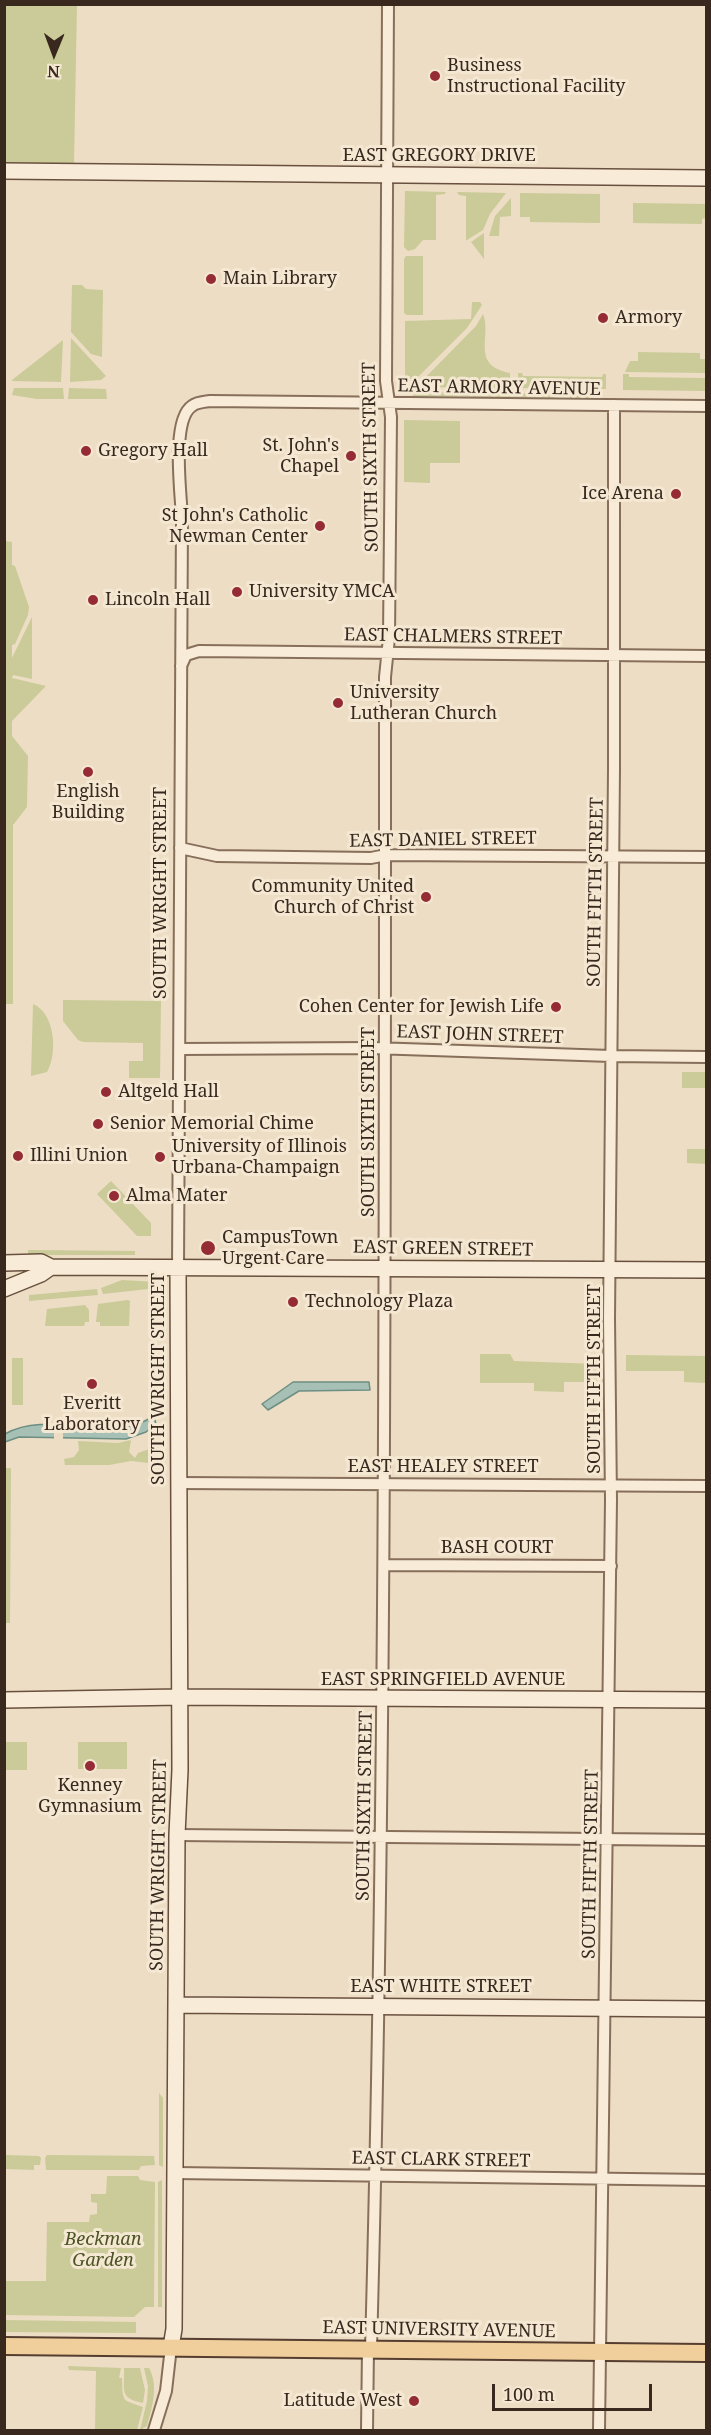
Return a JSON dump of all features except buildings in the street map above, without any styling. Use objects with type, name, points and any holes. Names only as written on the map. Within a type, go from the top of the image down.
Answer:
[{"type":"main road","name":"EAST UNIVERSITY AVENUE","points":[[4,2346],[706,2353]]},
{"type":"street","name":"SOUTH SIXTH STREET","points":[[367,2430],[375,2176],[383,1699],[389,403],[386,381],[388,4]]},
{"type":"street","name":"EAST GREGORY DRIVE","points":[[4,171],[706,178]]},
{"type":"street","name":"EAST ARMORY AVENUE","points":[[186,412],[195,404],[210,401],[706,406]]},
{"type":"street","name":"SOUTH FIFTH STREET","points":[[599,2430],[611,1566],[609,1359],[615,656],[614,405]]},
{"type":"street","name":"SOUTH WRIGHT STREET","points":[[171,2348],[174,2329],[180,1697],[178,1267],[180,437],[181,422],[186,412]]},
{"type":"street","name":"EAST CHALMERS STREET","points":[[180,640],[188,647],[199,651],[706,656]]},
{"type":"street","points":[[181,666],[186,655],[199,651]]},
{"type":"street","name":"EAST DANIEL STREET","points":[[180,848],[226,856],[706,857]]},
{"type":"street","name":"EAST JOHN STREET","points":[[180,1049],[386,1048],[706,1057]]},
{"type":"street","name":"EAST GREEN STREET","points":[[4,1263],[41,1262],[51,1267],[706,1270]]},
{"type":"street","points":[[4,1289],[41,1274],[51,1267]]},
{"type":"street","name":"EAST HEALEY STREET","points":[[179,1483],[706,1486]]},
{"type":"street","name":"BASH COURT","points":[[384,1564],[611,1566]]},
{"type":"street","name":"EAST SPRINGFIELD AVENUE","points":[[4,1700],[180,1697],[706,1700]]},
{"type":"street","points":[[177,1836],[706,1840]]},
{"type":"street","name":"EAST WHITE STREET","points":[[176,2005],[706,2009]]},
{"type":"street","name":"EAST CLARK STREET","points":[[175,2173],[706,2180]]},
{"type":"street","points":[[154,2430],[166,2391],[171,2348]]},
{"type":"green space","points":[[4,5],[77,5],[74,164],[5,164]]},
{"type":"green space","points":[[405,191],[446,192],[436,195],[436,240],[423,240],[415,249],[408,251],[404,247]]},
{"type":"green space","points":[[457,192],[506,193],[490,214],[483,230],[467,240],[466,196],[459,195]]},
{"type":"green space","points":[[520,193],[600,194],[600,223],[530,222],[530,217],[520,217]]},
{"type":"green space","points":[[511,198],[511,216],[500,217],[499,236],[489,236],[495,216]]},
{"type":"green space","points":[[633,203],[706,204],[706,218],[702,219],[702,224],[633,223]]},
{"type":"green space","points":[[484,233],[484,259],[471,242]]},
{"type":"green space","points":[[406,256],[423,256],[423,315],[404,313],[404,259]]},
{"type":"green space","points":[[72,285],[103,290],[102,357],[91,354],[71,332]]},
{"type":"green space","points":[[472,302],[480,302],[482,305],[467,328],[418,377],[405,379],[405,321],[471,319]]},
{"type":"green space","points":[[483,314],[486,357],[490,364],[510,373],[510,388],[416,387],[476,326]]},
{"type":"green space","points":[[71,338],[106,376],[101,380],[70,382]]},
{"type":"green space","points":[[63,340],[61,382],[12,381],[12,380]]},
{"type":"green space","points":[[638,352],[700,353],[700,359],[706,359],[706,373],[625,372],[630,361],[638,361]]},
{"type":"green space","points":[[518,373],[522,373],[523,376],[602,377],[606,374],[606,389],[518,388]]},
{"type":"green space","points":[[623,374],[629,374],[629,377],[706,378],[706,391],[623,390]]},
{"type":"green space","points":[[14,388],[63,388],[64,399],[37,399],[12,395]]},
{"type":"green space","points":[[69,388],[106,389],[107,399],[68,399]]},
{"type":"green space","points":[[413,392],[601,394],[601,398],[413,396]]},
{"type":"green space","points":[[404,420],[460,421],[460,463],[430,463],[430,483],[404,482]]},
{"type":"green space","points":[[5,541],[12,542],[12,565],[15,566],[29,607],[28,615],[15,644],[12,645],[12,658],[32,617],[32,679],[13,675],[12,678],[46,686],[12,721],[12,736],[28,756],[27,807],[13,825],[13,1004],[4,1004]]},
{"type":"green space","points":[[63,1000],[161,1001],[160,1078],[129,1078],[129,1061],[143,1061],[143,1043],[78,1040],[63,1021]]},
{"type":"green space","points":[[33,1004],[46,1016],[50,1024],[53,1055],[47,1072],[31,1076]]},
{"type":"green space","points":[[682,1072],[706,1072],[706,1088],[682,1088]]},
{"type":"green space","points":[[687,1149],[706,1149],[706,1164],[687,1163]]},
{"type":"green space","points":[[111,1181],[151,1223],[151,1236],[137,1236],[97,1194]]},
{"type":"green space","points":[[28,1250],[135,1251],[135,1255],[28,1255]]},
{"type":"green space","points":[[122,1280],[157,1282],[157,1288],[103,1294],[101,1288]]},
{"type":"green space","points":[[97,1289],[98,1295],[29,1301],[29,1295]]},
{"type":"green space","points":[[130,1301],[129,1326],[100,1326],[100,1322],[96,1322],[98,1304]]},
{"type":"green space","points":[[85,1305],[89,1310],[89,1322],[85,1322],[84,1326],[45,1326],[47,1309]]},
{"type":"green space","points":[[480,1354],[510,1354],[514,1361],[597,1364],[597,1382],[564,1382],[564,1392],[534,1391],[534,1383],[480,1383]]},
{"type":"green space","points":[[626,1355],[706,1356],[706,1383],[684,1382],[684,1371],[626,1371]]},
{"type":"green space","points":[[12,1358],[23,1358],[23,1405],[12,1405]]},
{"type":"green space","points":[[156,1432],[156,1443],[159,1443],[159,1462],[157,1464],[131,1461],[109,1465],[65,1465],[64,1459],[74,1457],[79,1450],[78,1441],[118,1443],[131,1440],[129,1452],[135,1458],[138,1453],[152,1448],[149,1436]]},
{"type":"green space","points":[[5,1468],[11,1468],[10,1623],[4,1623]]},
{"type":"green space","points":[[5,1742],[27,1742],[27,1770],[5,1770]]},
{"type":"green space","points":[[78,1742],[127,1742],[127,1769],[78,1769]]},
{"type":"green space","points":[[159,2093],[163,2098],[163,2167],[159,2165]]},
{"type":"green space","points":[[5,2155],[39,2156],[40,2165],[34,2165],[34,2170],[5,2169]]},
{"type":"green space","points":[[47,2155],[154,2156],[155,2165],[141,2166],[139,2170],[46,2170]]},
{"type":"green space","name":"Beckman Garden","points":[[107,2176],[138,2176],[140,2180],[155,2182],[154,2307],[145,2307],[134,2317],[5,2315],[5,2281],[46,2281],[47,2222],[89,2222],[90,2215],[97,2214],[97,2203],[91,2202],[91,2194],[106,2194]]},
{"type":"green space","points":[[162,2180],[162,2307],[158,2307],[158,2182]]},
{"type":"green space","points":[[5,2320],[136,2322],[136,2333],[5,2332]]},
{"type":"green space","points":[[68,2366],[121,2368],[119,2378],[122,2378],[123,2396],[127,2401],[143,2407],[137,2430],[95,2430],[96,2371],[69,2370]]},
{"type":"green space","points":[[124,2368],[140,2368],[145,2390],[143,2403],[126,2396]]},
{"type":"green space","points":[[144,2368],[149,2368],[152,2375],[154,2397],[147,2426],[140,2430],[148,2386]]},
{"type":"shaded area","points":[[293,1382],[369,1382],[370,1390],[299,1391],[268,1410],[262,1404]]},
{"type":"shaded area","points":[[154,1416],[156,1424],[146,1432],[126,1439],[19,1437],[5,1442],[5,1434],[35,1425],[117,1428],[136,1425]]},
{"type":"pier","points":[[54,1421],[63,1422],[63,1439],[54,1440]]},
{"type":"place","name":"Business Instructional Facility","points":[[435,76]]},
{"type":"place","name":"Main Library","points":[[211,279]]},
{"type":"place","name":"Armory","points":[[603,318]]},
{"type":"place","name":"Gregory Hall","points":[[86,451]]},
{"type":"place","name":"St. John's Chapel","points":[[351,456]]},
{"type":"place","name":"Ice Arena","points":[[676,494]]},
{"type":"place","name":"St John's Catholic Newman Center","points":[[320,526]]},
{"type":"place","name":"University YMCA","points":[[237,592]]},
{"type":"place","name":"Lincoln Hall","points":[[93,600]]},
{"type":"place","name":"University Lutheran Church","points":[[338,703]]},
{"type":"place","name":"English Building","points":[[88,772]]},
{"type":"place","name":"Community United Church of Christ","points":[[426,897]]},
{"type":"place","name":"Cohen Center for Jewish Life","points":[[556,1007]]},
{"type":"place","name":"Altgeld Hall","points":[[106,1092]]},
{"type":"place","name":"Senior Memorial Chime","points":[[98,1124]]},
{"type":"place","name":"Illini Union","points":[[18,1156]]},
{"type":"place","name":"University of Illinois Urbana-Champaign","points":[[160,1157]]},
{"type":"place","name":"Alma Mater","points":[[114,1196]]},
{"type":"place","name":"CampusTown Urgent Care","points":[[208,1248]]},
{"type":"place","name":"Technology Plaza","points":[[293,1302]]},
{"type":"place","name":"Everitt Laboratory","points":[[92,1384]]},
{"type":"place","name":"Kenney Gymnasium","points":[[90,1766]]},
{"type":"place","name":"Latitude West","points":[[414,2401]]}]
